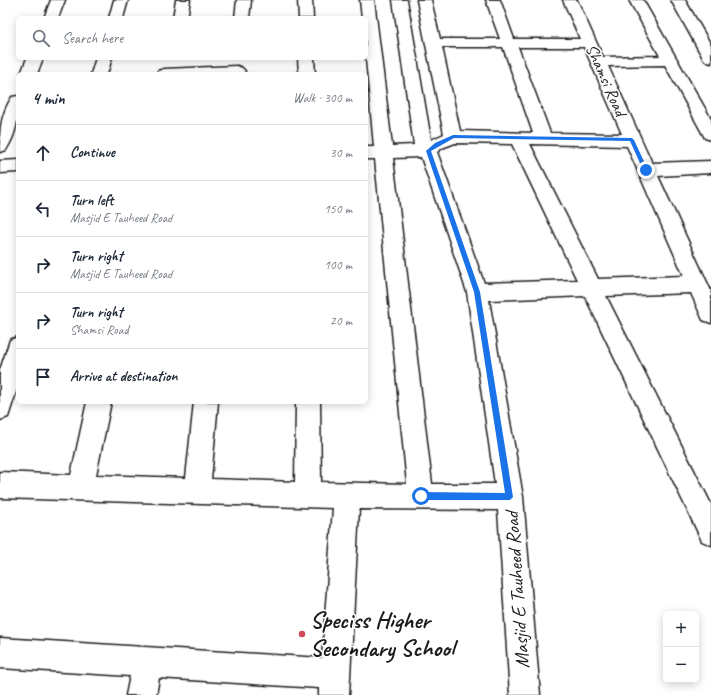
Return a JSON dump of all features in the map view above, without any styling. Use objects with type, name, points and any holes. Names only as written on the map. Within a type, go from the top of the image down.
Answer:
[{"type":"street","points":[[52,16],[58,0]]},
{"type":"street","points":[[117,16],[121,0]]},
{"type":"street","points":[[180,16],[184,0]]},
{"type":"street","points":[[242,16],[244,0]]},
{"type":"street","points":[[305,0],[306,16]]},
{"type":"street","points":[[367,0],[368,16]]},
{"type":"street","name":"Masjid E Tauheed Road","points":[[400,0],[426,151],[477,292],[510,497],[525,695]]},
{"type":"street","points":[[424,0],[453,136]]},
{"type":"street","points":[[493,0],[543,138]]},
{"type":"street","name":"Shamsi Road","points":[[570,0],[711,314]]},
{"type":"street","points":[[636,0],[711,134]]},
{"type":"street","points":[[678,0],[707,45],[711,58]]},
{"type":"street","points":[[368,19],[375,153],[421,496]]},
{"type":"street","points":[[433,43],[589,43]]},
{"type":"street","points":[[29,72],[34,60]]},
{"type":"street","points":[[100,72],[103,60]]},
{"type":"street","points":[[306,60],[307,72]]},
{"type":"street","points":[[598,62],[670,60]]},
{"type":"street","points":[[190,72],[237,68]]},
{"type":"street","points":[[0,108],[16,102]]},
{"type":"street","points":[[0,146],[16,106]]},
{"type":"street","points":[[375,153],[426,151],[436,144],[453,136],[632,140]]},
{"type":"street","points":[[518,138],[711,532]]},
{"type":"street","points":[[0,167],[16,166]]},
{"type":"street","points":[[646,170],[711,167]]},
{"type":"street","points":[[477,292],[698,284]]},
{"type":"street","points":[[0,409],[16,354]]},
{"type":"street","points":[[81,488],[99,404]]},
{"type":"street","points":[[197,491],[206,404]]},
{"type":"street","points":[[308,404],[308,495]]},
{"type":"street","points":[[0,485],[347,496],[510,497]]},
{"type":"street","points":[[0,653],[147,662],[334,684],[347,496]]},
{"type":"street","points":[[141,695],[147,662]]},
{"type":"place","name":"Speciss Higher Secondary School","points":[[302,634]]},
{"type":"route","points":[[421,496],[510,497],[477,292],[428,151],[436,144],[453,136],[632,140],[646,170]]}]
